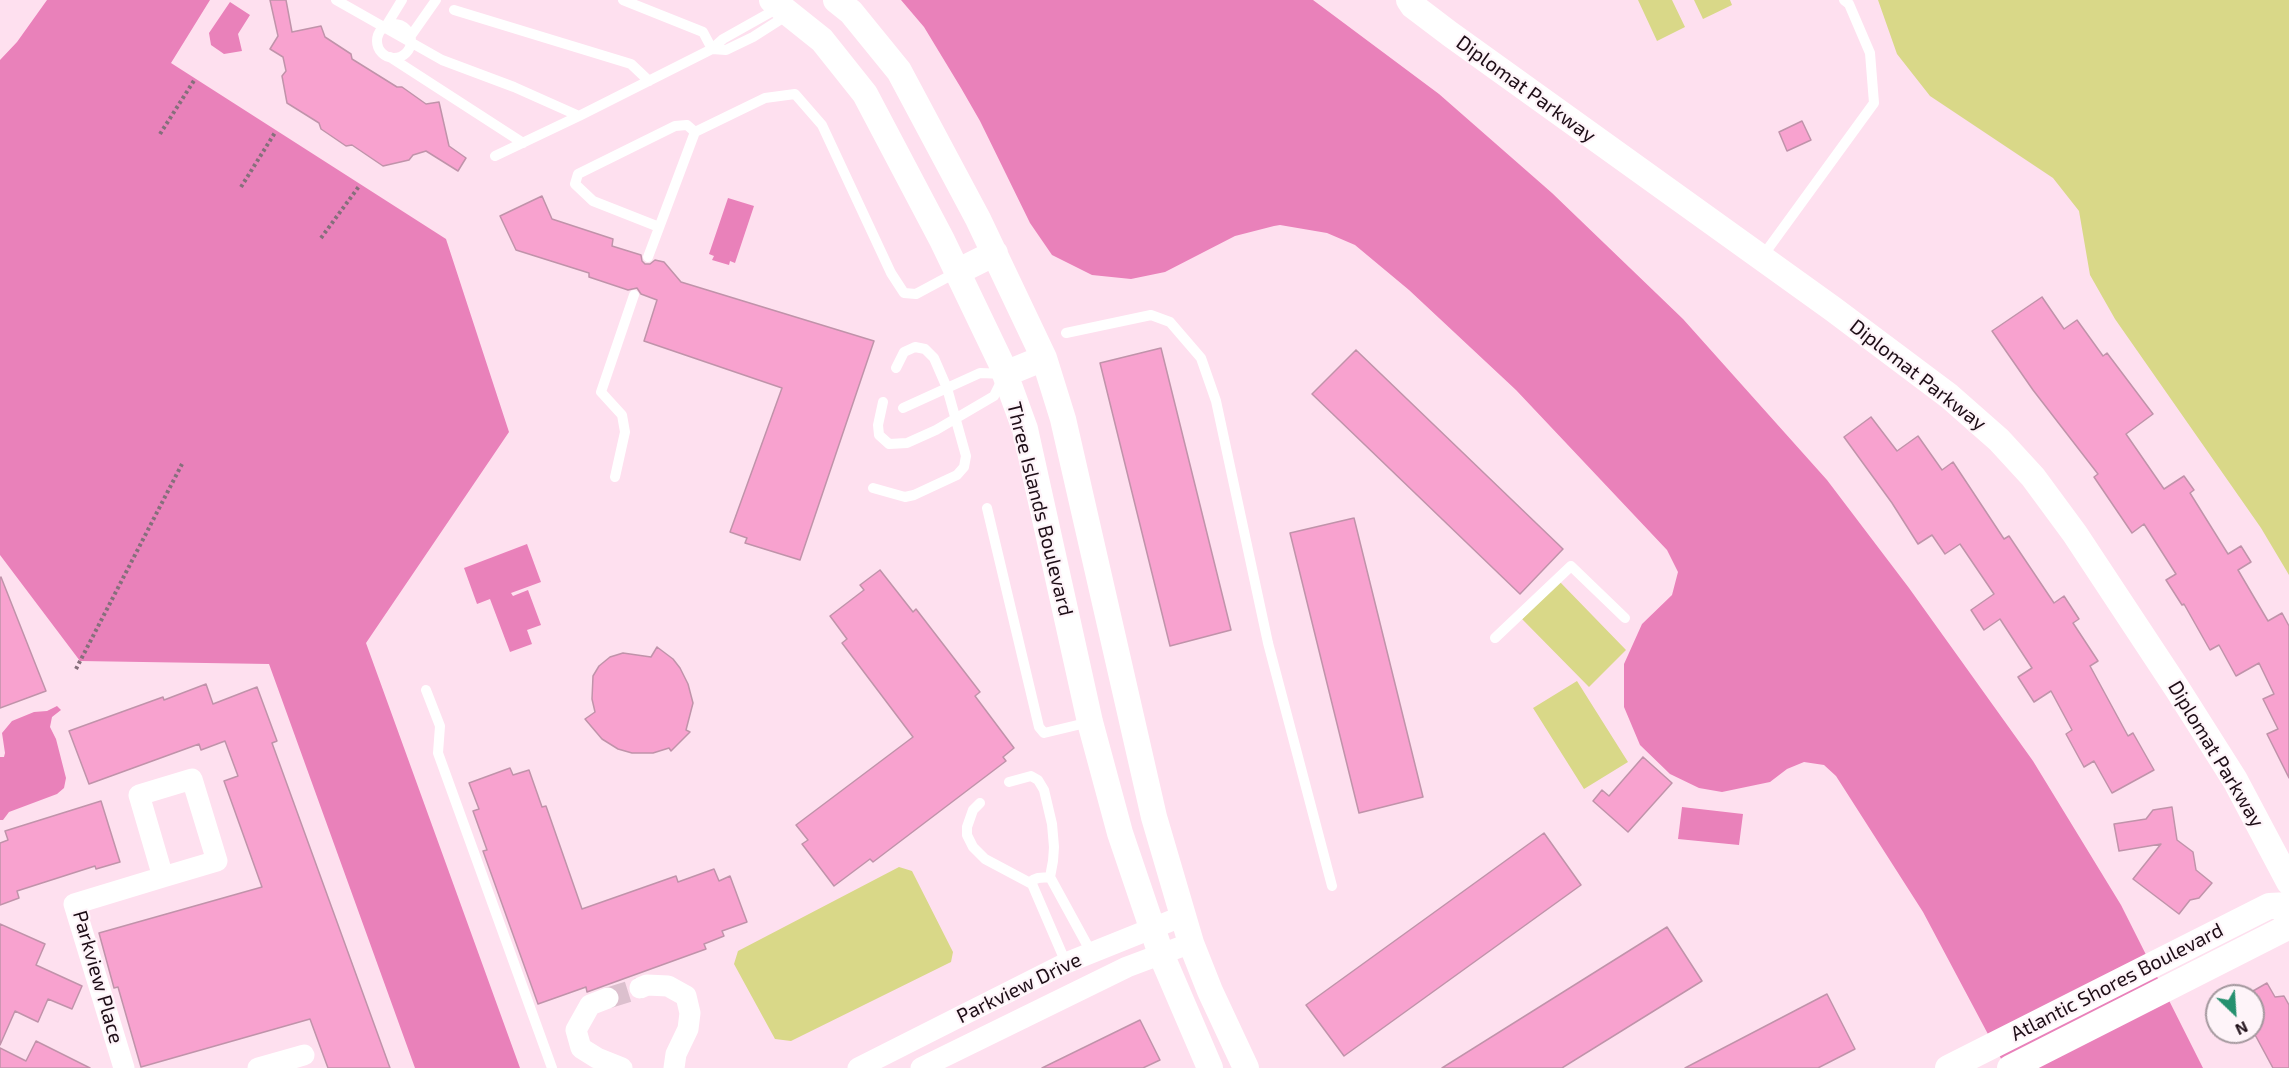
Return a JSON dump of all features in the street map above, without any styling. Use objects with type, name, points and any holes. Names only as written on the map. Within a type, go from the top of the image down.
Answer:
[{"type":"street","name":"Three Islands Boulevard","points":[[836,0],[851,12],[899,71],[995,253],[1044,358],[1063,418],[1154,817],[1191,943],[1210,991],[1246,1068]]},
{"type":"street","name":"Diplomat Parkway","points":[[1409,0],[1413,6],[1450,34],[1762,257],[1949,396],[1999,440],[2033,477],[2075,534],[2178,690],[2235,780],[2289,882]]},
{"type":"street","name":"Three Islands Boulevard","points":[[780,7],[822,40],[865,94],[957,272],[1005,374],[1025,429],[1090,722],[1120,833],[1161,954],[1210,1068]]},
{"type":"street","points":[[957,272],[995,253]]},
{"type":"street","points":[[1005,374],[1044,358]]},
{"type":"street","name":"Parkview Place","points":[[124,1068],[74,904],[217,861],[192,779],[139,795],[163,877]]},
{"type":"street","name":"Atlantic Shores Boulevard","points":[[1959,1062],[2269,906],[2289,905]]},
{"type":"street","name":"Parkview Drive","points":[[858,1068],[1066,963],[1183,916]]},
{"type":"street","name":"Atlantic Shores Boulevard","points":[[2010,1068],[2283,930],[2289,921]]},
{"type":"street","name":"Parkview Drive","points":[[921,1068],[1127,967],[1191,943]]},
{"type":"street","points":[[640,988],[647,985],[668,986],[686,996],[690,1013],[688,1029],[676,1054],[674,1068]]},
{"type":"street","points":[[608,998],[590,1005],[576,1030],[580,1048],[622,1068]]},
{"type":"street","points":[[258,1068],[304,1055]]},
{"type":"lane","points":[[336,0],[442,60],[514,87],[579,116]]},
{"type":"lane","points":[[386,26],[402,0]]},
{"type":"lane","points":[[390,57],[400,56],[408,51],[410,37],[436,0]]},
{"type":"lane","points":[[623,0],[703,32],[712,49]]},
{"type":"lane","points":[[1762,257],[1874,103],[1870,53],[1849,4],[1844,0]]},
{"type":"lane","points":[[495,156],[712,49],[723,39],[780,7]]},
{"type":"lane","points":[[454,10],[631,64],[649,81]]},
{"type":"lane","points":[[410,37],[401,25],[391,24],[381,30],[377,40],[381,51],[523,143]]},
{"type":"lane","points":[[648,257],[695,132],[765,98],[795,94],[822,125],[891,273],[904,293],[916,294],[957,272]]},
{"type":"lane","points":[[659,227],[593,201],[575,184],[578,174],[675,126],[687,124],[695,132]]},
{"type":"lane","points":[[615,477],[625,432],[622,416],[601,392],[634,295]]},
{"type":"lane","points":[[1066,333],[1151,315],[1170,322],[1201,358],[1216,401],[1268,643],[1332,886]]},
{"type":"lane","points":[[873,488],[905,497],[914,495],[957,475],[964,467],[966,456],[956,418],[947,388],[934,358],[925,349],[915,346],[904,352],[896,368]]},
{"type":"lane","points":[[884,402],[878,425],[879,435],[889,444],[907,443],[936,430],[993,396],[1005,374],[980,373],[903,408]]},
{"type":"lane","points":[[987,508],[1038,727],[1044,733],[1090,722]]},
{"type":"lane","points":[[1496,638],[1570,566],[1625,618]]},
{"type":"lane","points":[[426,690],[440,726],[438,753],[552,1068]]},
{"type":"lane","points":[[1009,782],[1030,776],[1038,780],[1044,790],[1052,824],[1054,847],[1050,877],[1091,952]]},
{"type":"lane","points":[[980,803],[973,810],[967,827],[967,835],[973,847],[985,859],[1032,884],[1066,963]]},
{"type":"lane","points":[[1032,884],[1033,880],[1038,878],[1050,877]]},
{"type":"path","points":[[160,134],[195,78]]},
{"type":"path","points":[[240,187],[276,131]]},
{"type":"path","points":[[321,238],[360,185]]},
{"type":"path","points":[[76,669],[182,464]]},
{"type":"shaded area","points":[[47,0],[210,0],[171,63],[446,239],[509,432],[366,643],[520,1068],[415,1068],[269,664],[80,661],[0,555],[0,60],[17,42]]},
{"type":"shaded area","points":[[901,0],[1313,0],[1439,94],[1552,193],[1683,319],[1827,480],[1909,588],[2033,761],[2121,905],[2203,1068],[2006,1068],[1923,912],[1836,776],[1824,765],[1804,762],[1787,769],[1770,782],[1722,792],[1699,788],[1670,774],[1640,745],[1624,707],[1624,664],[1642,624],[1672,595],[1678,572],[1667,550],[1516,390],[1409,290],[1355,245],[1327,233],[1274,226],[1235,236],[1165,272],[1131,279],[1092,275],[1052,255],[1030,223],[980,121],[961,88],[924,27]]},
{"type":"shaded area","points":[[1638,0],[1672,0],[1685,27],[1657,41]]},
{"type":"shaded area","points":[[1694,0],[1730,0],[1732,5],[1703,19]]},
{"type":"shaded area","points":[[1878,0],[2289,0],[2289,575],[2261,528],[2115,319],[2090,275],[2079,211],[2053,178],[1930,96],[1897,54]]},
{"type":"shaded area","points":[[230,2],[250,15],[238,34],[242,51],[224,54],[211,45],[209,33]]},
{"type":"shaded area","points":[[728,198],[754,206],[735,263],[730,261],[729,265],[712,260],[714,256],[709,254]]},
{"type":"shaded area","points":[[527,544],[541,582],[511,593],[513,596],[528,590],[541,625],[527,630],[532,644],[510,652],[490,599],[477,604],[464,568]]},
{"type":"shaded area","points":[[1560,582],[1626,650],[1589,687],[1522,619]]},
{"type":"shaded area","points":[[1577,681],[1628,762],[1584,789],[1533,708]]},
{"type":"shaded area","points":[[57,706],[61,710],[52,717],[50,727],[56,739],[66,778],[64,788],[57,794],[9,812],[3,820],[0,820],[0,757],[4,757],[5,753],[2,733],[12,721]]},
{"type":"shaded area","points":[[1682,807],[1743,814],[1739,845],[1678,839]]},
{"type":"shaded area","points":[[899,867],[912,871],[953,952],[951,962],[791,1041],[775,1039],[734,964],[738,951]]},
{"type":"building","points":[[270,0],[286,0],[292,32],[321,26],[325,37],[351,54],[352,59],[397,87],[402,87],[426,104],[439,102],[449,146],[466,158],[458,171],[426,151],[413,155],[409,160],[383,166],[352,145],[346,146],[321,129],[319,123],[287,103],[282,76],[286,71],[283,57],[270,49],[278,36]]},
{"type":"building","points":[[1802,121],[1811,140],[1787,151],[1779,132]]},
{"type":"building","points":[[542,196],[552,219],[613,239],[612,246],[641,255],[645,264],[650,264],[655,260],[664,262],[681,282],[874,341],[800,560],[745,543],[747,538],[730,532],[782,388],[644,341],[657,300],[641,294],[637,288],[628,290],[589,277],[589,273],[516,250],[500,216]]},
{"type":"building","points":[[2042,297],[2064,329],[2077,320],[2103,356],[2107,353],[2153,414],[2126,434],[2164,489],[2184,476],[2194,490],[2190,493],[2228,554],[2241,546],[2251,562],[2238,570],[2268,621],[2282,613],[2289,626],[2289,778],[2267,734],[2278,729],[2263,699],[2274,694],[2259,663],[2236,676],[2219,645],[2210,650],[2184,604],[2182,605],[2166,580],[2176,574],[2144,524],[2132,533],[2094,477],[2098,474],[2033,390],[1992,331]]},
{"type":"building","points":[[1161,348],[1231,630],[1170,646],[1100,363]]},
{"type":"building","points":[[1356,350],[1563,549],[1520,594],[1312,394]]},
{"type":"building","points":[[1871,417],[1897,451],[1918,436],[1942,470],[1953,462],[2004,539],[2009,536],[2054,603],[2064,596],[2079,619],[2073,623],[2098,661],[2090,666],[2128,736],[2133,733],[2154,770],[2112,793],[2094,761],[2084,767],[2066,734],[2072,730],[2051,691],[2034,702],[2018,677],[2032,668],[2000,619],[1984,630],[1971,610],[1994,594],[1960,544],[1945,554],[1932,535],[1918,544],[1892,503],[1844,437]]},
{"type":"building","points":[[1354,518],[1423,797],[1359,813],[1290,533]]},
{"type":"building","points":[[880,570],[913,612],[916,609],[980,692],[975,696],[1014,748],[1003,757],[1006,761],[873,862],[870,859],[834,886],[802,844],[808,840],[796,825],[913,737],[842,643],[847,639],[830,616],[864,590],[860,585]]},
{"type":"building","points":[[0,578],[46,691],[0,708]]},
{"type":"building","points":[[657,647],[673,659],[688,684],[693,703],[686,730],[690,732],[671,751],[669,748],[653,753],[632,753],[618,749],[602,739],[585,719],[595,712],[592,699],[593,676],[599,666],[610,657],[623,653],[651,657]]},
{"type":"building","points":[[206,684],[213,704],[257,687],[277,741],[272,743],[390,1068],[328,1068],[310,1019],[141,1067],[118,987],[114,988],[99,933],[262,887],[224,781],[238,776],[225,741],[201,750],[199,744],[89,784],[69,731]]},
{"type":"building","points":[[1643,757],[1672,783],[1628,832],[1593,801],[1602,790],[1609,796]]},
{"type":"building","points":[[510,768],[513,775],[529,770],[542,807],[546,806],[582,909],[676,876],[678,882],[714,869],[719,881],[730,876],[747,922],[722,931],[724,936],[704,944],[706,949],[587,992],[586,987],[538,1004],[483,851],[487,850],[473,811],[479,809],[469,783]]},
{"type":"building","points":[[101,801],[120,862],[96,869],[95,866],[17,891],[19,898],[0,905],[0,843],[8,840],[5,831]]},
{"type":"building","points":[[2172,807],[2177,840],[2193,852],[2196,870],[2212,883],[2199,898],[2190,900],[2179,914],[2133,879],[2161,844],[2119,851],[2114,824],[2146,819],[2153,810]]},
{"type":"building","points":[[1544,833],[1581,885],[1344,1056],[1306,1005]]},
{"type":"building","points":[[0,924],[45,944],[36,965],[82,986],[72,1009],[48,999],[38,1022],[15,1011],[0,1045]]},
{"type":"building","points":[[1667,927],[1702,981],[1562,1068],[1442,1068]]},
{"type":"building","points":[[2267,983],[2275,997],[2284,996],[2289,1005],[2289,1068],[2273,1068],[2260,1044],[2265,1044],[2265,984]]},
{"type":"building","points":[[1827,994],[1855,1049],[1818,1068],[1685,1068]]},
{"type":"building","points":[[1140,1020],[1160,1060],[1143,1068],[1042,1068]]},
{"type":"building","points":[[36,1041],[90,1068],[0,1068],[0,1048],[26,1061]]},
{"type":"tunnel","points":[[608,998],[640,988]]}]
